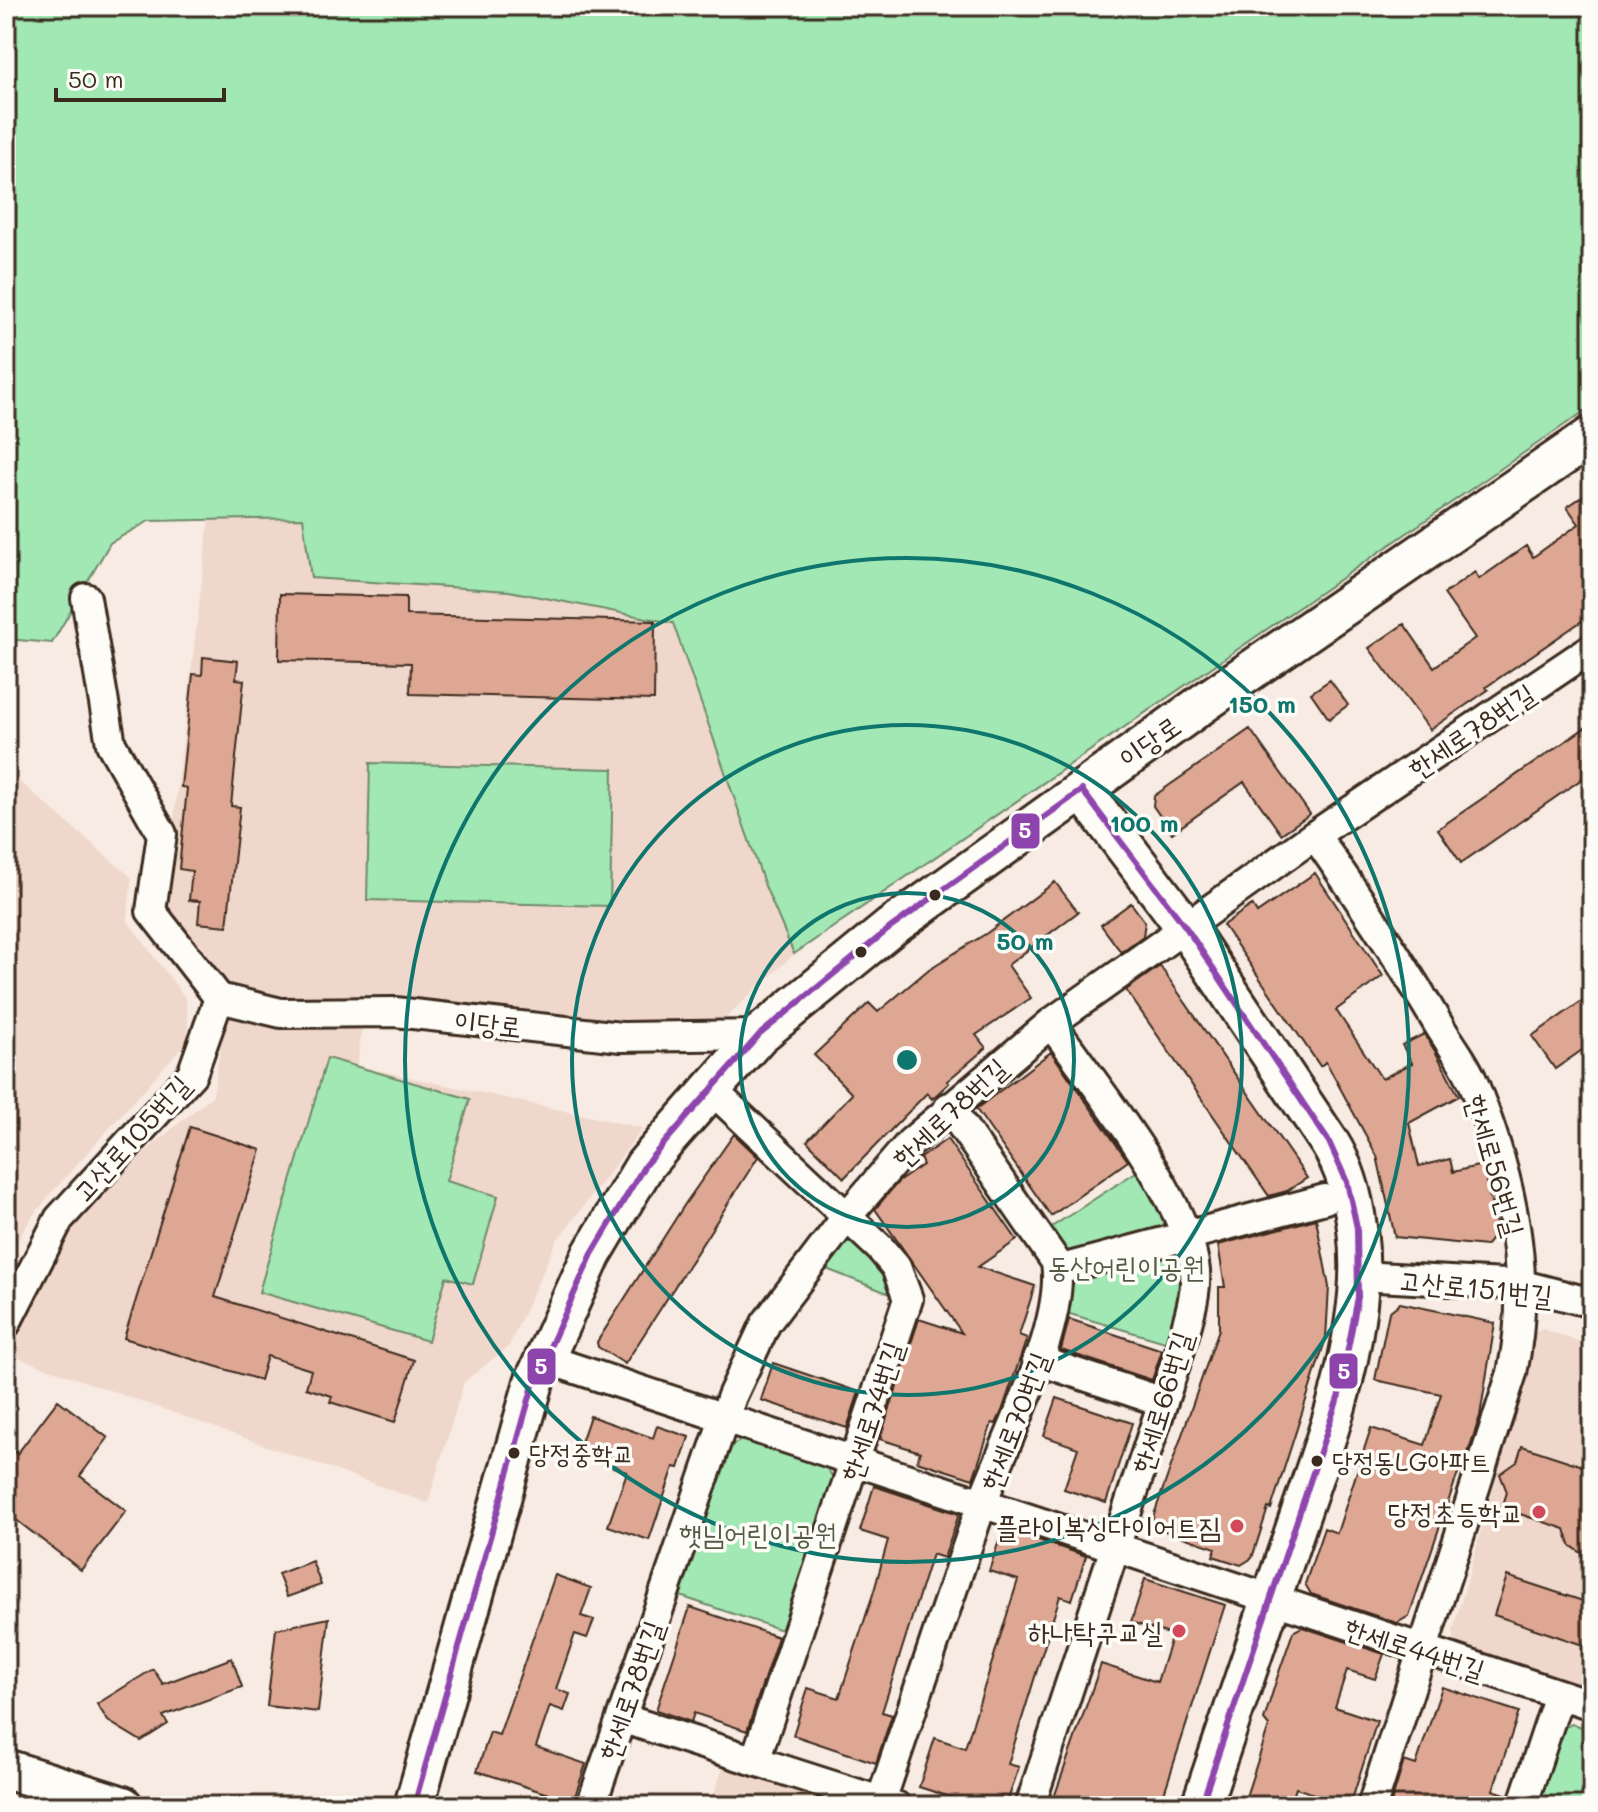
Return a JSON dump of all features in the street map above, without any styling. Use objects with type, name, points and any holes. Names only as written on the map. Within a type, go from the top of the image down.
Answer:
[{"type":"street","name":"이당로","points":[[414,1806],[514,1449],[543,1358],[592,1254],[645,1165],[759,1035],[890,928],[1082,790],[1592,436]]},
{"type":"street","points":[[86,598],[111,744],[162,834],[151,911],[219,998]]},
{"type":"street","name":"한세로78번길","points":[[591,1806],[723,1418],[766,1323],[848,1215],[910,1143],[1051,1023],[1315,835],[1592,648]]},
{"type":"street","name":"고산로151번길","points":[[1082,790],[1187,929],[1342,1163],[1350,1191],[1359,1276],[1356,1319],[1338,1400],[1201,1806]]},
{"type":"street","name":"한세로56번길","points":[[1315,835],[1400,959],[1474,1085],[1513,1206],[1523,1285],[1521,1329],[1512,1373],[1372,1806]]},
{"type":"street","name":"이당로","points":[[219,998],[281,1013],[395,1012],[621,1037],[759,1035]]},
{"type":"street","name":"고산로105번길","points":[[6,1323],[59,1219],[192,1074],[219,998]]},
{"type":"street","name":"한세로66번길","points":[[1030,1806],[1163,1402],[1195,1287],[1187,1236],[1167,1193],[1051,1023]]},
{"type":"street","name":"한세로74번길","points":[[711,1089],[848,1215],[896,1267],[908,1299],[755,1761]]},
{"type":"street","points":[[949,1107],[1056,1262],[1058,1270],[1325,1199]]},
{"type":"street","name":"한세로70번길","points":[[888,1804],[982,1505],[1053,1312],[1058,1270]]},
{"type":"street","name":"고산로151번길","points":[[1359,1276],[1523,1285],[1592,1303]]},
{"type":"street","name":"한세로44번길","points":[[543,1358],[1271,1602],[1592,1705]]},
{"type":"street","points":[[1037,1360],[1163,1402]]},
{"type":"street","points":[[1522,1806],[1559,1695]]},
{"type":"street","points":[[621,1718],[888,1804]]},
{"type":"street","points":[[23,1784],[123,1806]]},
{"type":"shaded area","points":[[304,518],[509,591],[673,623],[765,886],[794,954],[718,1025],[285,999],[219,982],[164,903],[209,520]]},
{"type":"shaded area","points":[[6,770],[132,878],[127,920],[186,999],[189,1039],[54,1190],[32,1217],[6,1259]]},
{"type":"shaded area","name":"당정중학교","points":[[226,1012],[362,1025],[357,1066],[643,1128],[556,1242],[509,1346],[464,1382],[428,1503],[10,1355],[57,1250],[105,1185],[213,1095]]},
{"type":"shaded area","name":"당정초등학교","points":[[1542,1329],[1592,1346],[1592,1694],[1456,1649],[1453,1630],[1520,1393],[1533,1334]]},
{"type":"shaded area","points":[[724,1765],[814,1796],[811,1806],[710,1806]]},
{"type":"green space","points":[[6,6],[1592,6],[1592,406],[794,954],[765,886],[673,623],[509,591],[311,578],[303,518],[149,521],[110,543],[52,643],[6,639]]},
{"type":"green space","points":[[370,763],[613,769],[610,906],[367,900]]},
{"type":"green space","points":[[327,1058],[470,1099],[446,1181],[498,1196],[473,1284],[446,1277],[428,1341],[259,1292]]},
{"type":"green space","name":"동산어린이공원","points":[[1142,1168],[1162,1196],[1188,1287],[1172,1344],[1063,1312],[1044,1232]]},
{"type":"green space","points":[[857,1231],[883,1259],[895,1296],[824,1268]]},
{"type":"green space","name":"햇님어린이공원","points":[[746,1438],[824,1464],[834,1479],[784,1631],[680,1596],[728,1447]]},
{"type":"green space","points":[[1572,1724],[1592,1730],[1592,1806],[1534,1806],[1560,1729]]},
{"type":"building","points":[[1592,490],[1592,614],[1430,730],[1369,648],[1404,624],[1434,667],[1475,638],[1444,594],[1475,572],[1479,579],[1526,546],[1533,557],[1579,524],[1567,507]]},
{"type":"building","points":[[280,594],[406,597],[406,615],[655,621],[654,700],[410,694],[411,663],[279,660]]},
{"type":"building","points":[[203,657],[238,661],[236,679],[244,680],[231,806],[240,807],[227,926],[198,923],[200,901],[189,900],[192,871],[179,869],[187,788],[181,787],[193,674],[202,675]]},
{"type":"building","points":[[1330,680],[1348,705],[1329,719],[1311,693]]},
{"type":"building","points":[[1592,723],[1592,772],[1461,863],[1438,829]]},
{"type":"building","points":[[1250,729],[1310,814],[1281,834],[1244,782],[1172,833],[1153,806],[1154,796]]},
{"type":"building","points":[[1315,873],[1383,976],[1336,1010],[1382,1079],[1412,1063],[1402,1045],[1424,1034],[1435,1051],[1459,1096],[1409,1123],[1419,1166],[1450,1159],[1453,1172],[1482,1165],[1498,1232],[1486,1246],[1395,1237],[1377,1156],[1326,1062],[1320,1066],[1223,925],[1252,905],[1257,913]]},
{"type":"building","points":[[1055,882],[1078,912],[1008,965],[1031,998],[976,1035],[986,1048],[947,1081],[949,1083],[932,1099],[927,1093],[844,1178],[807,1141],[852,1094],[814,1055],[869,1003],[878,1012],[929,969],[987,933]]},
{"type":"building","points":[[1131,903],[1145,922],[1143,936],[1121,952],[1101,925]]},
{"type":"building","points":[[1160,966],[1307,1178],[1287,1191],[1269,1196],[1126,990]]},
{"type":"building","points":[[1592,994],[1592,1043],[1555,1069],[1532,1036]]},
{"type":"building","points":[[1051,1052],[1128,1161],[1051,1216],[976,1109]]},
{"type":"building","points":[[190,1127],[261,1150],[215,1297],[414,1360],[395,1422],[330,1402],[332,1396],[306,1388],[311,1370],[267,1356],[260,1380],[124,1338]]},
{"type":"building","points":[[734,1134],[758,1157],[625,1364],[598,1347],[597,1342],[685,1204]]},
{"type":"building","points":[[947,1139],[1017,1240],[978,1267],[1035,1286],[1019,1335],[1027,1338],[1002,1411],[996,1424],[992,1423],[973,1479],[917,1461],[920,1452],[880,1439],[919,1319],[962,1333],[875,1209],[898,1182],[923,1165],[920,1158]]},
{"type":"building","points":[[1316,1219],[1329,1287],[1326,1338],[1271,1509],[1268,1508],[1252,1558],[1241,1565],[1213,1556],[1216,1548],[1150,1526],[1219,1329],[1219,1287],[1225,1287],[1218,1245]]},
{"type":"building","points":[[1400,1303],[1495,1323],[1480,1416],[1409,1616],[1397,1623],[1311,1594],[1305,1584],[1324,1528],[1337,1533],[1371,1428],[1425,1445],[1441,1394],[1375,1380],[1389,1312]]},
{"type":"building","points":[[1069,1319],[1162,1350],[1152,1380],[1061,1350]]},
{"type":"building","points":[[773,1363],[859,1392],[847,1428],[761,1400]]},
{"type":"building","points":[[1057,1398],[1132,1423],[1106,1503],[1064,1489],[1078,1448],[1044,1436]]},
{"type":"building","points":[[58,1400],[108,1438],[80,1476],[126,1511],[81,1570],[6,1512],[6,1445],[17,1454]]},
{"type":"building","points":[[590,1416],[653,1438],[657,1426],[689,1437],[679,1468],[674,1467],[649,1540],[608,1526],[627,1472],[577,1454]]},
{"type":"building","points":[[1522,1446],[1592,1469],[1592,1560],[1570,1545],[1565,1529],[1502,1508],[1507,1492],[1500,1474],[1517,1462]]},
{"type":"building","points":[[874,1486],[959,1514],[944,1558],[932,1554],[882,1712],[892,1715],[876,1763],[793,1735],[808,1688],[839,1698],[874,1591],[888,1540],[860,1531]]},
{"type":"building","points":[[1003,1528],[1086,1556],[1072,1600],[1060,1596],[1008,1764],[1019,1767],[1006,1806],[979,1806],[919,1787],[935,1738],[965,1748],[1018,1580],[989,1571]]},
{"type":"building","points":[[312,1561],[321,1585],[287,1597],[278,1574]]},
{"type":"building","points":[[555,1575],[591,1588],[581,1616],[594,1620],[587,1638],[575,1634],[556,1689],[570,1694],[564,1711],[550,1706],[536,1747],[586,1764],[573,1802],[477,1771],[490,1732],[499,1735]]},
{"type":"building","points":[[1507,1576],[1592,1604],[1592,1648],[1494,1615]]},
{"type":"building","points":[[1145,1579],[1225,1605],[1160,1806],[1051,1806],[1101,1664],[1157,1682],[1172,1635],[1131,1622]]},
{"type":"building","points":[[690,1607],[778,1637],[747,1731],[694,1713],[691,1722],[656,1710]]},
{"type":"building","points":[[329,1618],[318,1712],[267,1706],[276,1629]]},
{"type":"building","points":[[1302,1627],[1384,1654],[1375,1679],[1347,1670],[1335,1707],[1377,1721],[1350,1806],[1296,1788],[1291,1803],[1285,1801],[1283,1806],[1243,1806],[1269,1726],[1264,1720],[1277,1678],[1293,1632]]},
{"type":"building","points":[[232,1658],[242,1687],[163,1716],[168,1724],[141,1741],[108,1721],[97,1704],[153,1669],[163,1684]]},
{"type":"building","points":[[1442,1687],[1519,1712],[1493,1790],[1508,1795],[1505,1806],[1390,1806],[1404,1761],[1416,1765]]},
{"type":"transit line","name":"5","points":[[414,1806],[534,1382],[592,1254],[645,1165],[759,1035],[890,928],[1082,790],[1187,929],[1329,1142],[1347,1182],[1357,1228],[1358,1297],[1339,1395],[1201,1806]]},
{"type":"place","name":"당정중학교","points":[[514,1453]]},
{"type":"place","name":"당정동LG아파트","points":[[1317,1461]]},
{"type":"place","name":"당정초등학교","points":[[1539,1512]]},
{"type":"place","name":"플라이복싱다이어트짐","points":[[1237,1526]]},
{"type":"place","name":"하나탁구교실","points":[[1179,1631]]}]
